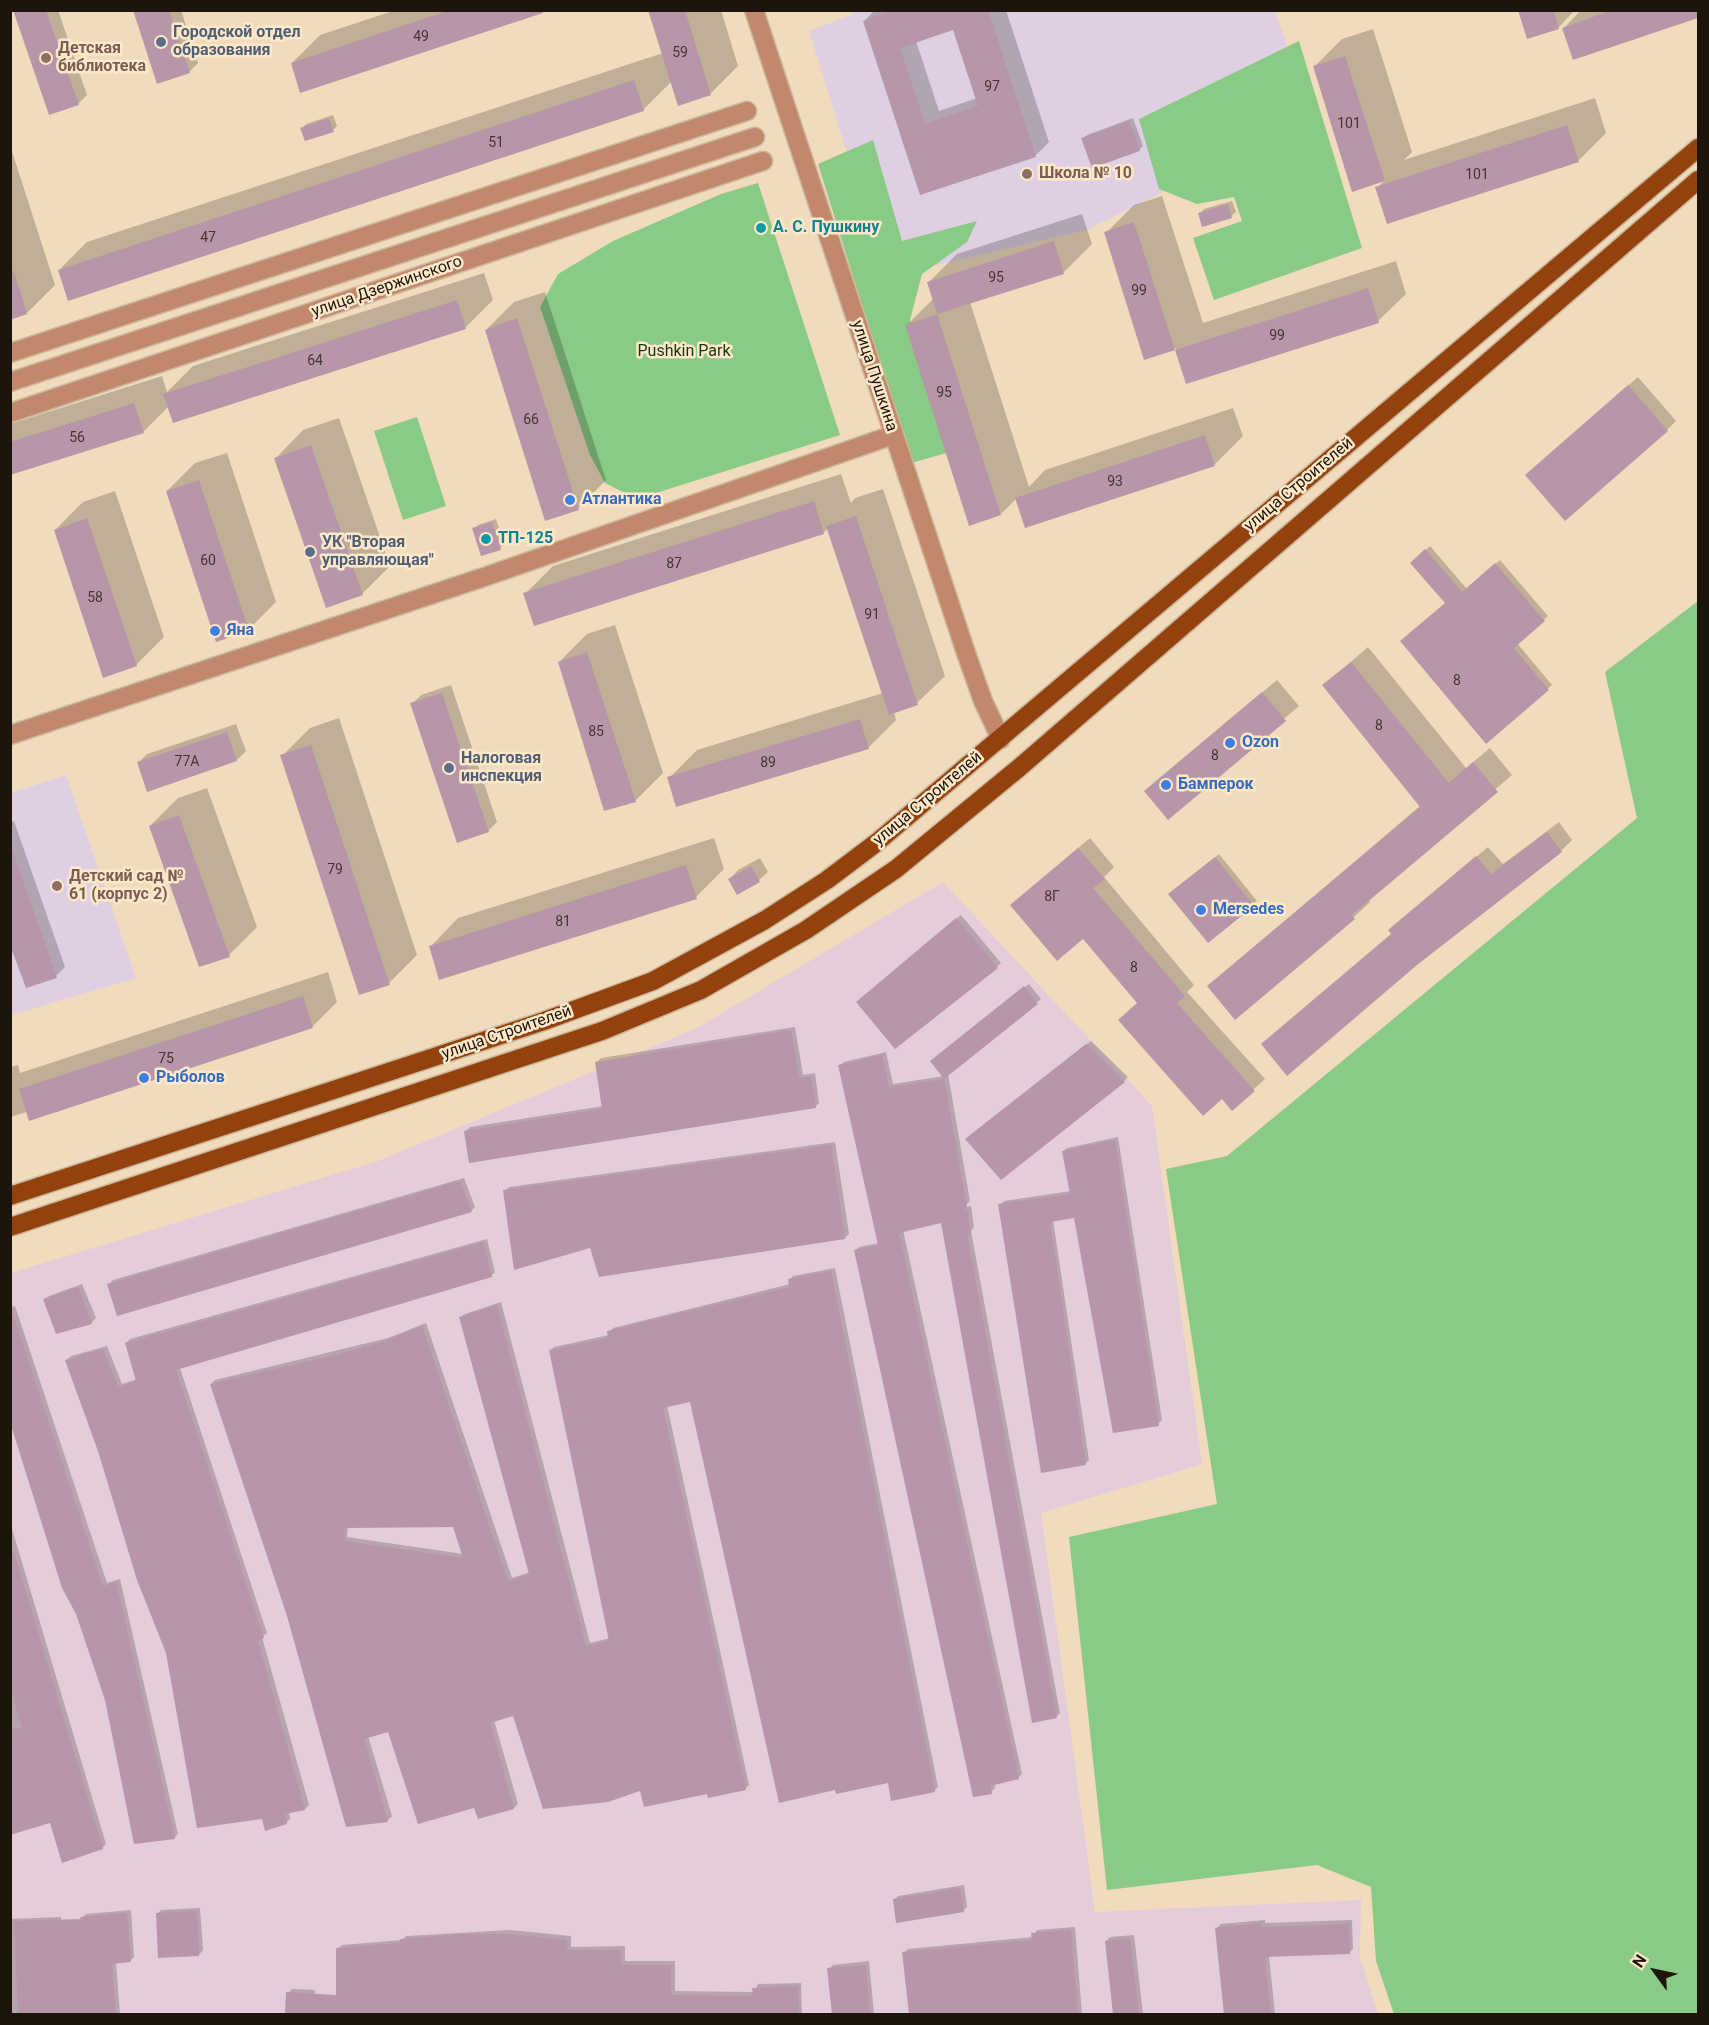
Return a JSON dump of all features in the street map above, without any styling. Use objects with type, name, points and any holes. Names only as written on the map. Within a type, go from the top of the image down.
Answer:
[{"type":"main road","name":"улица Строителей","points":[[10,1196],[446,1054],[653,981],[765,920],[827,880],[1001,739],[1698,147]]},
{"type":"main road","name":"улица Строителей","points":[[10,1227],[602,1031],[701,990],[806,930],[879,881],[1020,767],[1698,180]]},
{"type":"main road","points":[[1647,192],[1662,211]]},
{"type":"main road","points":[[1001,739],[1020,767]]},
{"type":"main road","points":[[39,1187],[48,1214]]},
{"type":"street","name":"улица Пушкина","points":[[754,10],[982,701],[1001,739]]},
{"type":"street","points":[[10,353],[747,111]]},
{"type":"street","name":"улица Дзержинского","points":[[10,382],[755,137]]},
{"type":"street","name":"улица Дзержинского","points":[[10,413],[763,162]]},
{"type":"street","points":[[10,735],[488,576],[893,435]]},
{"type":"shaded area","name":"Школа № 10","points":[[849,10],[1275,11],[1313,118],[1086,230],[886,277],[809,31],[854,14]]},
{"type":"shaded area","name":"Детский сад № 61 (корпус 2)","points":[[66,775],[136,978],[11,1015],[11,793]]},
{"type":"shaded area","points":[[943,882],[1152,1106],[1202,1464],[1041,1513],[1095,1912],[1361,1900],[1360,1957],[1378,2014],[11,2014],[11,1273],[378,1161],[695,1029]]},
{"type":"green space","points":[[1299,41],[1362,248],[1214,300],[1193,238],[1242,221],[1234,197],[1197,204],[1159,189],[1139,119]]},
{"type":"green space","points":[[873,140],[902,241],[977,221],[967,242],[922,274],[910,320],[950,452],[911,463],[818,164]]},
{"type":"green space","name":"Pushkin Park","points":[[758,183],[840,435],[637,499],[605,483],[590,455],[540,307],[558,274],[613,241],[721,194]]},
{"type":"green space","points":[[417,417],[446,506],[403,520],[374,431]]},
{"type":"green space","points":[[1698,601],[1698,2014],[1394,2014],[1376,1961],[1371,1887],[1317,1865],[1107,1890],[1069,1537],[1217,1504],[1166,1169],[1227,1156],[1637,818],[1605,672]]},
{"type":"building","name":"Детская библиотека","points":[[13,10],[46,10],[79,105],[49,115]]},
{"type":"building","name":"Городской отдел образования","points":[[133,10],[169,10],[190,73],[157,84]]},
{"type":"building","points":[[450,10],[543,10],[543,13],[300,93],[291,63]]},
{"type":"building","points":[[648,10],[685,10],[711,95],[678,106]]},
{"type":"building","points":[[893,10],[988,10],[1036,157],[920,195],[863,21]],"holes":[[[953,30],[978,106],[925,124],[900,48]]]},
{"type":"building","points":[[1518,10],[1554,10],[1559,29],[1527,39]]},
{"type":"building","points":[[1612,10],[1698,10],[1698,18],[1573,60],[1562,28]]},
{"type":"building","points":[[1345,56],[1385,181],[1352,192],[1313,66]]},
{"type":"building","points":[[634,80],[644,111],[68,301],[58,270]]},
{"type":"building","points":[[329,118],[334,132],[305,141],[300,128]]},
{"type":"building","points":[[1129,121],[1140,151],[1092,168],[1081,138]]},
{"type":"building","points":[[1567,125],[1579,162],[1387,224],[1375,187]]},
{"type":"building","points":[[1228,204],[1232,218],[1202,227],[1198,213]]},
{"type":"building","points":[[1134,222],[1175,350],[1144,360],[1104,232]]},
{"type":"building","points":[[1054,241],[1064,274],[937,314],[927,282]]},
{"type":"building","points":[[10,271],[14,271],[27,314],[10,320]]},
{"type":"building","points":[[1368,288],[1379,323],[1186,384],[1175,350]]},
{"type":"building","points":[[457,300],[466,329],[173,423],[163,394]]},
{"type":"building","points":[[937,314],[1001,515],[969,526],[905,325]]},
{"type":"building","points":[[517,318],[579,510],[545,521],[485,330]]},
{"type":"building","points":[[1628,385],[1668,431],[1565,521],[1525,475]]},
{"type":"building","points":[[134,403],[144,433],[10,475],[10,442]]},
{"type":"building","points":[[1205,435],[1215,466],[1025,528],[1015,498]]},
{"type":"building","points":[[311,445],[363,595],[326,608],[274,458]]},
{"type":"building","points":[[199,480],[249,631],[216,642],[166,491]]},
{"type":"building","points":[[814,501],[824,534],[534,626],[523,593]]},
{"type":"building","points":[[856,516],[918,705],[889,715],[826,526]]},
{"type":"building","points":[[87,518],[137,666],[103,678],[54,530]]},
{"type":"building","name":"ТП-125","points":[[492,522],[501,550],[481,556],[472,528]]},
{"type":"building","points":[[1425,549],[1462,592],[1495,563],[1545,621],[1514,648],[1549,690],[1486,744],[1400,641],[1445,603],[1410,563]]},
{"type":"building","points":[[587,652],[636,802],[604,811],[558,662]]},
{"type":"building","points":[[1351,662],[1449,783],[1473,762],[1498,792],[1352,915],[1355,919],[1235,1020],[1207,986],[1420,807],[1322,685]]},
{"type":"building","points":[[1262,692],[1286,721],[1168,820],[1144,791]]},
{"type":"building","name":"Налоговая инспекция","points":[[442,693],[489,832],[457,843],[410,703]]},
{"type":"building","points":[[860,719],[869,749],[676,807],[667,777]]},
{"type":"building","points":[[227,732],[237,761],[147,792],[137,762]]},
{"type":"building","points":[[311,745],[390,985],[359,995],[280,755]]},
{"type":"building","points":[[179,815],[230,957],[199,967],[149,826]]},
{"type":"building","points":[[1547,832],[1562,852],[1417,965],[1287,1076],[1261,1044],[1391,934],[1388,930],[1476,856],[1491,874]]},
{"type":"building","points":[[1078,848],[1105,879],[1093,888],[1185,996],[1177,1003],[1255,1091],[1232,1111],[1222,1099],[1203,1116],[1118,1020],[1137,1003],[1083,939],[1057,961],[1010,905]]},
{"type":"building","points":[[10,852],[13,852],[57,978],[26,988],[10,945]]},
{"type":"building","points":[[1215,857],[1254,906],[1208,943],[1168,894]]},
{"type":"building","points":[[686,865],[697,899],[439,980],[429,946]]},
{"type":"building","points":[[751,866],[760,882],[737,895],[728,879]]},
{"type":"building","points":[[956,918],[998,968],[895,1049],[856,1002]]},
{"type":"building","points":[[1024,986],[1038,1004],[944,1079],[930,1061]]},
{"type":"building","points":[[303,996],[313,1028],[29,1121],[19,1089]]},
{"type":"building","points":[[791,1030],[799,1078],[811,1076],[816,1108],[469,1163],[464,1131],[602,1109],[595,1062]]},
{"type":"building","points":[[1086,1044],[1125,1082],[1001,1180],[965,1139]]},
{"type":"building","points":[[882,1055],[889,1087],[944,1079],[967,1207],[963,1210],[967,1209],[971,1233],[967,1234],[1057,1718],[1032,1723],[941,1223],[899,1233],[1019,1779],[990,1786],[992,1794],[973,1797],[854,1250],[878,1245],[838,1065]]},
{"type":"building","points":[[1115,1140],[1159,1426],[1113,1433],[1074,1218],[1050,1222],[1086,1465],[1041,1473],[998,1204],[1070,1194],[1062,1151]]},
{"type":"building","points":[[831,1145],[845,1239],[599,1277],[590,1248],[514,1270],[503,1190]]},
{"type":"building","points":[[460,1181],[472,1212],[117,1316],[107,1284]]},
{"type":"building","points":[[483,1242],[492,1277],[176,1370],[264,1638],[258,1641],[305,1810],[285,1814],[287,1824],[265,1831],[262,1819],[197,1828],[166,1653],[137,1580],[98,1451],[65,1360],[103,1349],[118,1387],[136,1381],[125,1343]]},
{"type":"building","points":[[831,1271],[935,1792],[891,1801],[888,1783],[836,1794],[835,1790],[779,1803],[690,1402],[663,1408],[746,1790],[708,1798],[707,1794],[644,1807],[640,1791],[608,1802],[543,1809],[513,1716],[490,1723],[514,1809],[478,1819],[474,1808],[418,1824],[388,1732],[364,1739],[388,1822],[346,1827],[287,1616],[210,1384],[336,1355],[382,1342],[422,1326],[508,1581],[529,1574],[459,1317],[497,1305],[586,1646],[609,1641],[549,1350],[608,1338],[607,1331],[789,1287],[788,1279]],"holes":[[[453,1527],[463,1558],[344,1541],[345,1528]]]},
{"type":"building","points":[[78,1287],[92,1324],[56,1334],[43,1299]]},
{"type":"building","points":[[10,1315],[13,1315],[103,1586],[116,1582],[175,1839],[134,1844],[105,1700],[76,1614],[62,1588],[10,1422]]},
{"type":"building","points":[[10,1552],[14,1552],[103,1849],[62,1863],[50,1823],[10,1835],[10,1729],[22,1728],[10,1686]]},
{"type":"building","points":[[960,1888],[964,1912],[896,1923],[893,1899]]},
{"type":"building","points":[[197,1911],[199,1956],[158,1958],[156,1913]]},
{"type":"building","points":[[127,1913],[131,1962],[112,1964],[116,2014],[18,2014],[14,1921],[81,1919],[80,1917]]},
{"type":"building","points":[[1261,1923],[1262,1927],[1349,1924],[1350,1954],[1265,1957],[1271,2014],[1224,2014],[1215,1928]]},
{"type":"building","points":[[1071,1930],[1078,2014],[909,2014],[902,1952],[1032,1940],[1031,1933]]},
{"type":"building","points":[[462,1934],[506,1934],[567,1940],[567,1950],[621,1950],[621,1965],[671,1965],[671,1995],[753,1996],[752,1988],[798,1986],[799,2014],[285,2014],[286,1992],[336,1995],[336,1948],[400,1943],[400,1939]]},
{"type":"building","points":[[1130,1938],[1139,2014],[1113,2014],[1105,1941]]},
{"type":"building","points":[[866,1965],[870,2014],[832,2014],[827,1968]]},
{"type":"place","name":"Городской отдел образования","points":[[161,42]]},
{"type":"place","name":"Детская библиотека","points":[[46,58]]},
{"type":"place","name":"Школа № 10","points":[[1027,174]]},
{"type":"place","name":"А. С. Пушкину","points":[[761,228]]},
{"type":"place","name":"Атлантика","points":[[570,500]]},
{"type":"place","name":"ТП-125","points":[[486,539]]},
{"type":"place","name":"УК \"Вторая управляющая\"","points":[[310,552]]},
{"type":"place","name":"Яна","points":[[215,631]]},
{"type":"place","name":"Ozon","points":[[1230,743]]},
{"type":"place","name":"Налоговая инспекция","points":[[449,768]]},
{"type":"place","name":"Бамперок","points":[[1166,785]]},
{"type":"place","name":"Детский сад № 61 (корпус 2)","points":[[57,886]]},
{"type":"place","name":"Mersedes","points":[[1201,910]]},
{"type":"place","name":"Рыболов","points":[[144,1078]]}]
